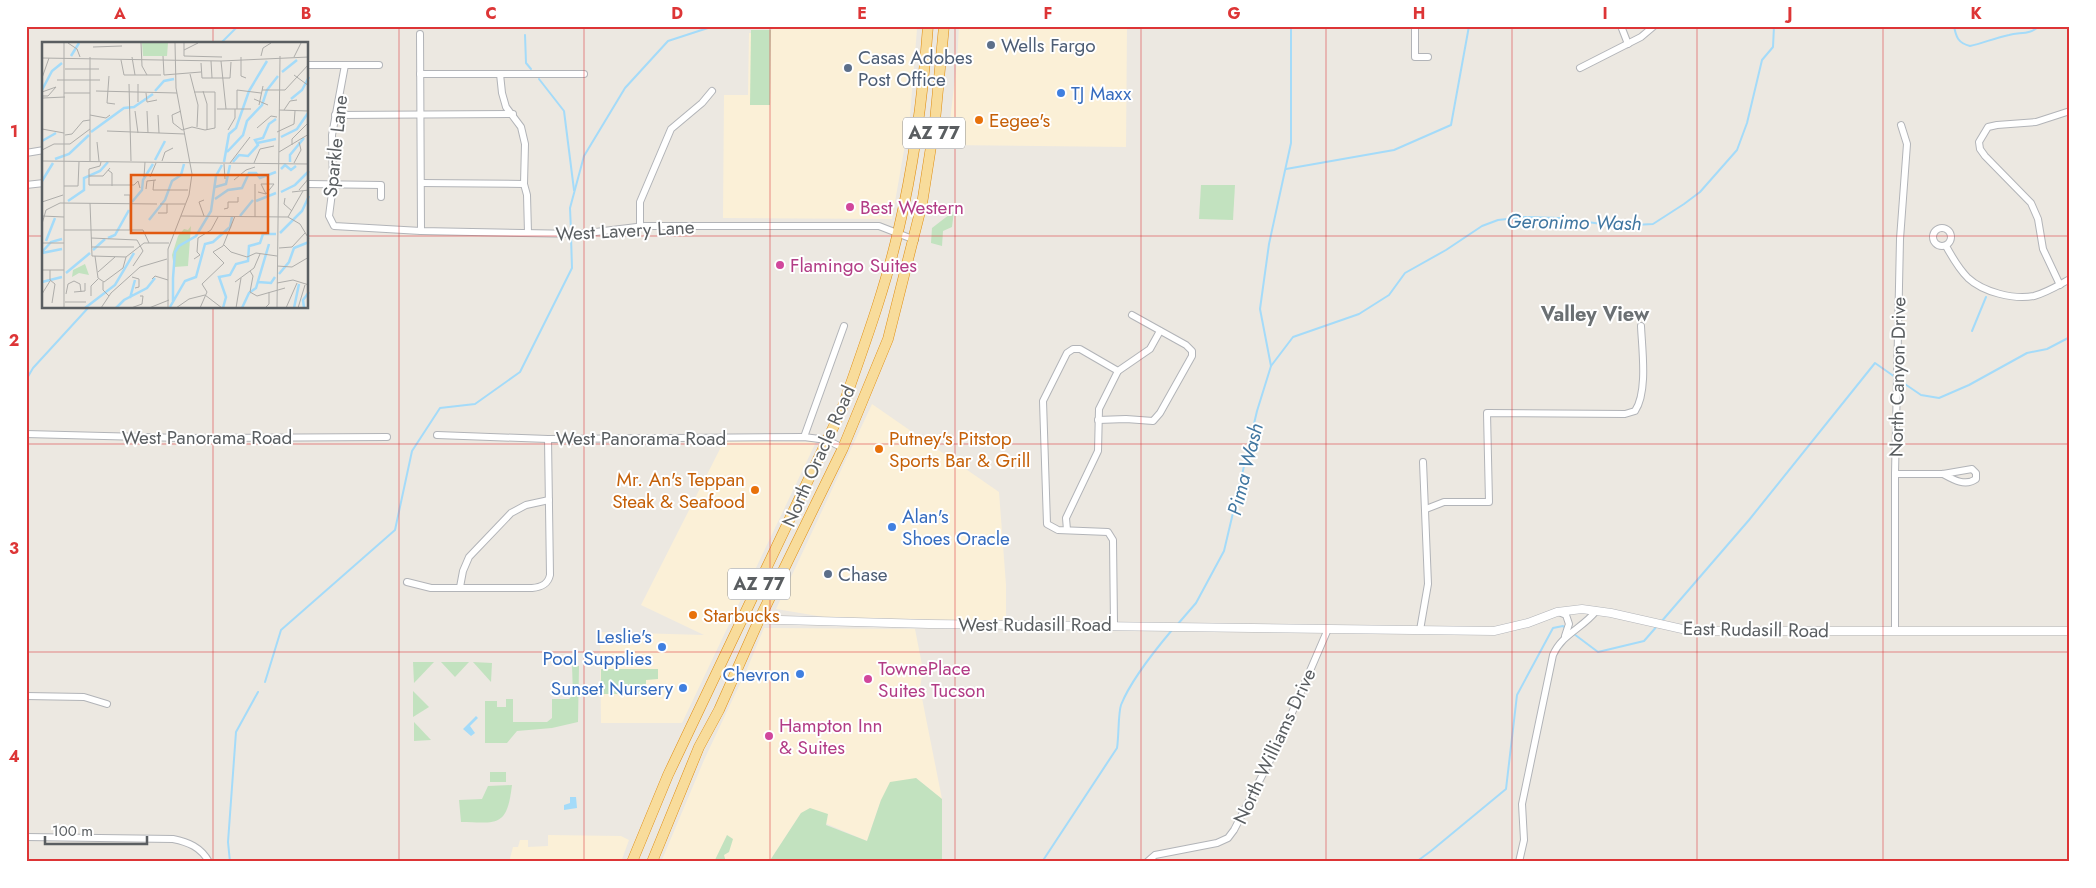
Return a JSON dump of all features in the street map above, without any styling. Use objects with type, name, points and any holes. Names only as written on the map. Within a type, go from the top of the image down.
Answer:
[{"type":"highway","name":"North Oracle Road","points":[[632,862],[667,778],[842,409],[871,327],[898,232],[919,115],[928,26]]},
{"type":"highway","name":"North Oracle Road","points":[[652,862],[683,784],[759,620],[843,448],[888,339],[915,240],[922,204],[934,129],[944,26]]},
{"type":"highway","points":[[667,778],[683,784]]},
{"type":"street","points":[[1415,26],[1416,56],[1428,56]]},
{"type":"street","points":[[1621,26],[1628,44]]},
{"type":"street","points":[[1580,68],[1641,37],[1654,26]]},
{"type":"street","points":[[420,34],[421,230]]},
{"type":"street","points":[[309,65],[379,65]]},
{"type":"street","name":"Sparkle Lane","points":[[334,226],[329,216],[333,185],[332,135],[345,65]]},
{"type":"street","points":[[420,74],[584,74]]},
{"type":"street","points":[[500,74],[506,107],[521,127],[525,144],[524,184],[527,195],[528,233]]},
{"type":"street","points":[[640,227],[640,202],[671,128],[702,103],[712,91]]},
{"type":"street","points":[[2060,285],[2043,249],[2038,219],[2031,203],[1981,149],[1979,142],[1988,127],[2036,122],[2070,111]]},
{"type":"street","points":[[335,115],[512,114]]},
{"type":"street","name":"North Canyon Drive","points":[[1895,631],[1895,474],[1900,240],[1907,144],[1901,125]]},
{"type":"street","points":[[26,153],[42,150]]},
{"type":"street","points":[[26,185],[42,183]]},
{"type":"street","points":[[421,183],[524,184]]},
{"type":"street","points":[[309,184],[381,185],[381,197]]},
{"type":"street","name":"West Lavery Lane","points":[[334,226],[576,234],[640,227],[879,226],[915,240]]},
{"type":"street","points":[[1946,246],[1953,260],[1969,279],[1998,293],[2014,296],[2034,296],[2070,279]]},
{"type":"street","points":[[1098,420],[1153,421],[1192,356],[1192,351],[1186,345],[1132,315]]},
{"type":"street","points":[[804,437],[844,326]]},
{"type":"street","points":[[1426,508],[1444,502],[1489,502],[1487,413],[1625,414],[1635,411],[1640,404],[1643,368],[1641,326]]},
{"type":"street","points":[[1067,530],[1066,518],[1098,451],[1099,409],[1118,371],[1150,348],[1160,331]]},
{"type":"street","points":[[1114,625],[1113,540],[1108,532],[1058,530],[1047,524],[1043,400],[1067,353],[1073,349],[1080,350],[1118,371]]},
{"type":"street","name":"West Panorama Road","points":[[26,434],[182,438],[387,437]]},
{"type":"street","name":"West Panorama Road","points":[[437,435],[548,439],[804,437],[827,440],[843,448]]},
{"type":"street","points":[[407,582],[430,588],[547,587],[550,574],[548,439]]},
{"type":"street","points":[[1420,630],[1428,584],[1423,462]]},
{"type":"street","points":[[1895,474],[1943,474]]},
{"type":"street","points":[[460,587],[462,571],[469,557],[511,513],[526,505],[549,500]]},
{"type":"street","name":"East Rudasill Road","points":[[1328,629],[1494,630],[1528,623],[1558,612],[1582,609],[1691,631],[2070,631]]},
{"type":"street","points":[[1562,640],[1596,611]]},
{"type":"street","points":[[1519,862],[1524,840],[1522,804],[1553,655],[1569,624],[1566,615],[1558,612]]},
{"type":"street","name":"West Rudasill Road","points":[[741,619],[929,624],[1328,629]]},
{"type":"street","name":"North Williams Drive","points":[[1147,862],[1155,855],[1217,843],[1228,838],[1234,830],[1279,743],[1328,629]]},
{"type":"street","points":[[26,696],[84,696],[107,704]]},
{"type":"street","points":[[26,837],[173,839],[195,846],[202,851],[209,862]]},
{"type":"shaded area","points":[[959,26],[1127,26],[1126,147],[947,145],[957,62]]},
{"type":"shaded area","points":[[773,27],[917,29],[910,116],[892,219],[723,218],[724,95],[748,95],[749,33],[751,33],[751,30],[772,30]]},
{"type":"shaded area","points":[[872,404],[999,492],[1006,585],[1006,621],[824,617],[776,609]]},
{"type":"shaded area","points":[[724,441],[816,442],[682,723],[601,723],[600,632],[704,635],[641,605]]},
{"type":"shaded area","points":[[764,628],[915,629],[923,670],[920,688],[942,799],[916,778],[881,800],[867,841],[801,813],[769,862],[661,862],[704,760]]},
{"type":"shaded area","points":[[548,835],[621,836],[629,840],[621,862],[509,862],[513,847],[518,847],[520,840],[528,840],[528,847],[548,846]]},
{"type":"green space","points":[[751,30],[771,30],[770,105],[750,105]]},
{"type":"green space","points":[[1201,185],[1235,185],[1233,220],[1199,219]]},
{"type":"green space","points":[[954,211],[952,227],[943,231],[942,246],[931,243],[932,228]]},
{"type":"green space","points":[[413,662],[434,662],[414,683]]},
{"type":"green space","points":[[441,662],[469,662],[455,677]]},
{"type":"green space","points":[[473,662],[492,663],[491,682]]},
{"type":"green space","points":[[572,665],[579,666],[578,722],[552,728],[517,731],[507,743],[485,743],[485,701],[497,701],[497,707],[506,707],[506,699],[513,699],[513,722],[547,722],[552,718],[552,699],[569,699],[573,695]]},
{"type":"green space","points":[[601,669],[658,669],[658,679],[646,680],[646,694],[601,694]]},
{"type":"green space","points":[[413,691],[429,707],[413,717]]},
{"type":"green space","points":[[414,722],[431,740],[414,741]]},
{"type":"green space","points":[[490,772],[506,772],[506,782],[490,782]]},
{"type":"green space","points":[[916,778],[942,799],[942,862],[769,862],[801,813],[810,808],[828,814],[826,825],[867,841],[881,800],[890,782]]},
{"type":"green space","points":[[512,785],[507,809],[498,820],[484,823],[461,822],[459,800],[482,799],[488,786]]},
{"type":"green space","points":[[727,835],[733,839],[729,852],[724,855],[726,862],[714,862]]},
{"type":"water","points":[[476,716],[478,718],[470,726],[475,733],[471,736],[463,729]]},
{"type":"water","points":[[570,797],[576,797],[577,808],[564,810],[564,805],[570,803]]},
{"type":"waterway","points":[[222,42],[238,26]]},
{"type":"waterway","points":[[571,231],[570,208],[584,156],[625,88],[668,41],[714,26]]},
{"type":"waterway","name":"Pima Wash","points":[[1177,625],[1196,603],[1224,551],[1257,411],[1271,366],[1260,309],[1269,244],[1291,143],[1291,26]]},
{"type":"waterway","points":[[1286,169],[1394,150],[1451,125],[1469,26]]},
{"type":"waterway","name":"Geronimo Wash","points":[[1271,366],[1293,337],[1359,314],[1389,295],[1405,273],[1446,250],[1482,226],[1498,220],[1525,217],[1559,218],[1616,226],[1653,224],[1684,204],[1700,192],[1737,150],[1747,123],[1762,60],[1773,47],[1774,26]]},
{"type":"waterway","name":"Geronimo Wash","points":[[1954,26],[1958,39],[1970,46],[2004,36],[2028,32],[2039,26]]},
{"type":"waterway","points":[[525,35],[526,63],[531,69]]},
{"type":"waterway","points":[[539,79],[564,111],[574,190]]},
{"type":"waterway","points":[[265,682],[281,630],[395,530],[412,451],[440,408],[475,404],[520,372],[572,268],[571,236]]},
{"type":"waterway","points":[[1972,331],[1986,297]]},
{"type":"waterway","points":[[26,380],[33,368],[87,309]]},
{"type":"waterway","points":[[1899,380],[1921,395],[1939,398],[1969,385],[2027,353],[2047,349],[2070,337]]},
{"type":"waterway","points":[[1661,622],[1749,520],[1875,363],[1895,377]]},
{"type":"waterway","points":[[1574,634],[1598,652],[1644,641],[1658,625]]},
{"type":"waterway","points":[[1416,862],[1506,789],[1517,695],[1553,628],[1563,626],[1566,629]]},
{"type":"waterway","name":"Pima Wash","points":[[1042,862],[1117,748],[1120,709],[1125,696],[1144,666],[1172,630]]},
{"type":"waterway","points":[[230,862],[228,842],[236,732],[258,692]]},
{"type":"place","name":"Wells Fargo","points":[[991,45]]},
{"type":"place","name":"Casas Adobes Post Office","points":[[848,68]]},
{"type":"place","name":"TJ Maxx","points":[[1061,93]]},
{"type":"place","name":"Eegee's","points":[[979,120]]},
{"type":"place","name":"Best Western","points":[[850,207]]},
{"type":"place","name":"Flamingo Suites","points":[[780,265]]},
{"type":"place","name":"Putney's Pitstop Sports Bar & Grill","points":[[879,449]]},
{"type":"place","name":"Mr. An's Teppan Steak & Seafood","points":[[755,490]]},
{"type":"place","name":"Alan's Shoes Oracle","points":[[892,527]]},
{"type":"place","name":"Chase","points":[[828,574]]},
{"type":"place","name":"Starbucks","points":[[693,615]]},
{"type":"place","name":"Leslie's Pool Supplies","points":[[662,647]]},
{"type":"place","name":"Chevron","points":[[800,674]]},
{"type":"place","name":"TownePlace Suites Tucson","points":[[868,679]]},
{"type":"place","name":"Sunset Nursery","points":[[683,688]]},
{"type":"place","name":"Hampton Inn & Suites","points":[[769,736]]},
{"type":"district","name":"Valley View","points":[[1595,314]]}]
